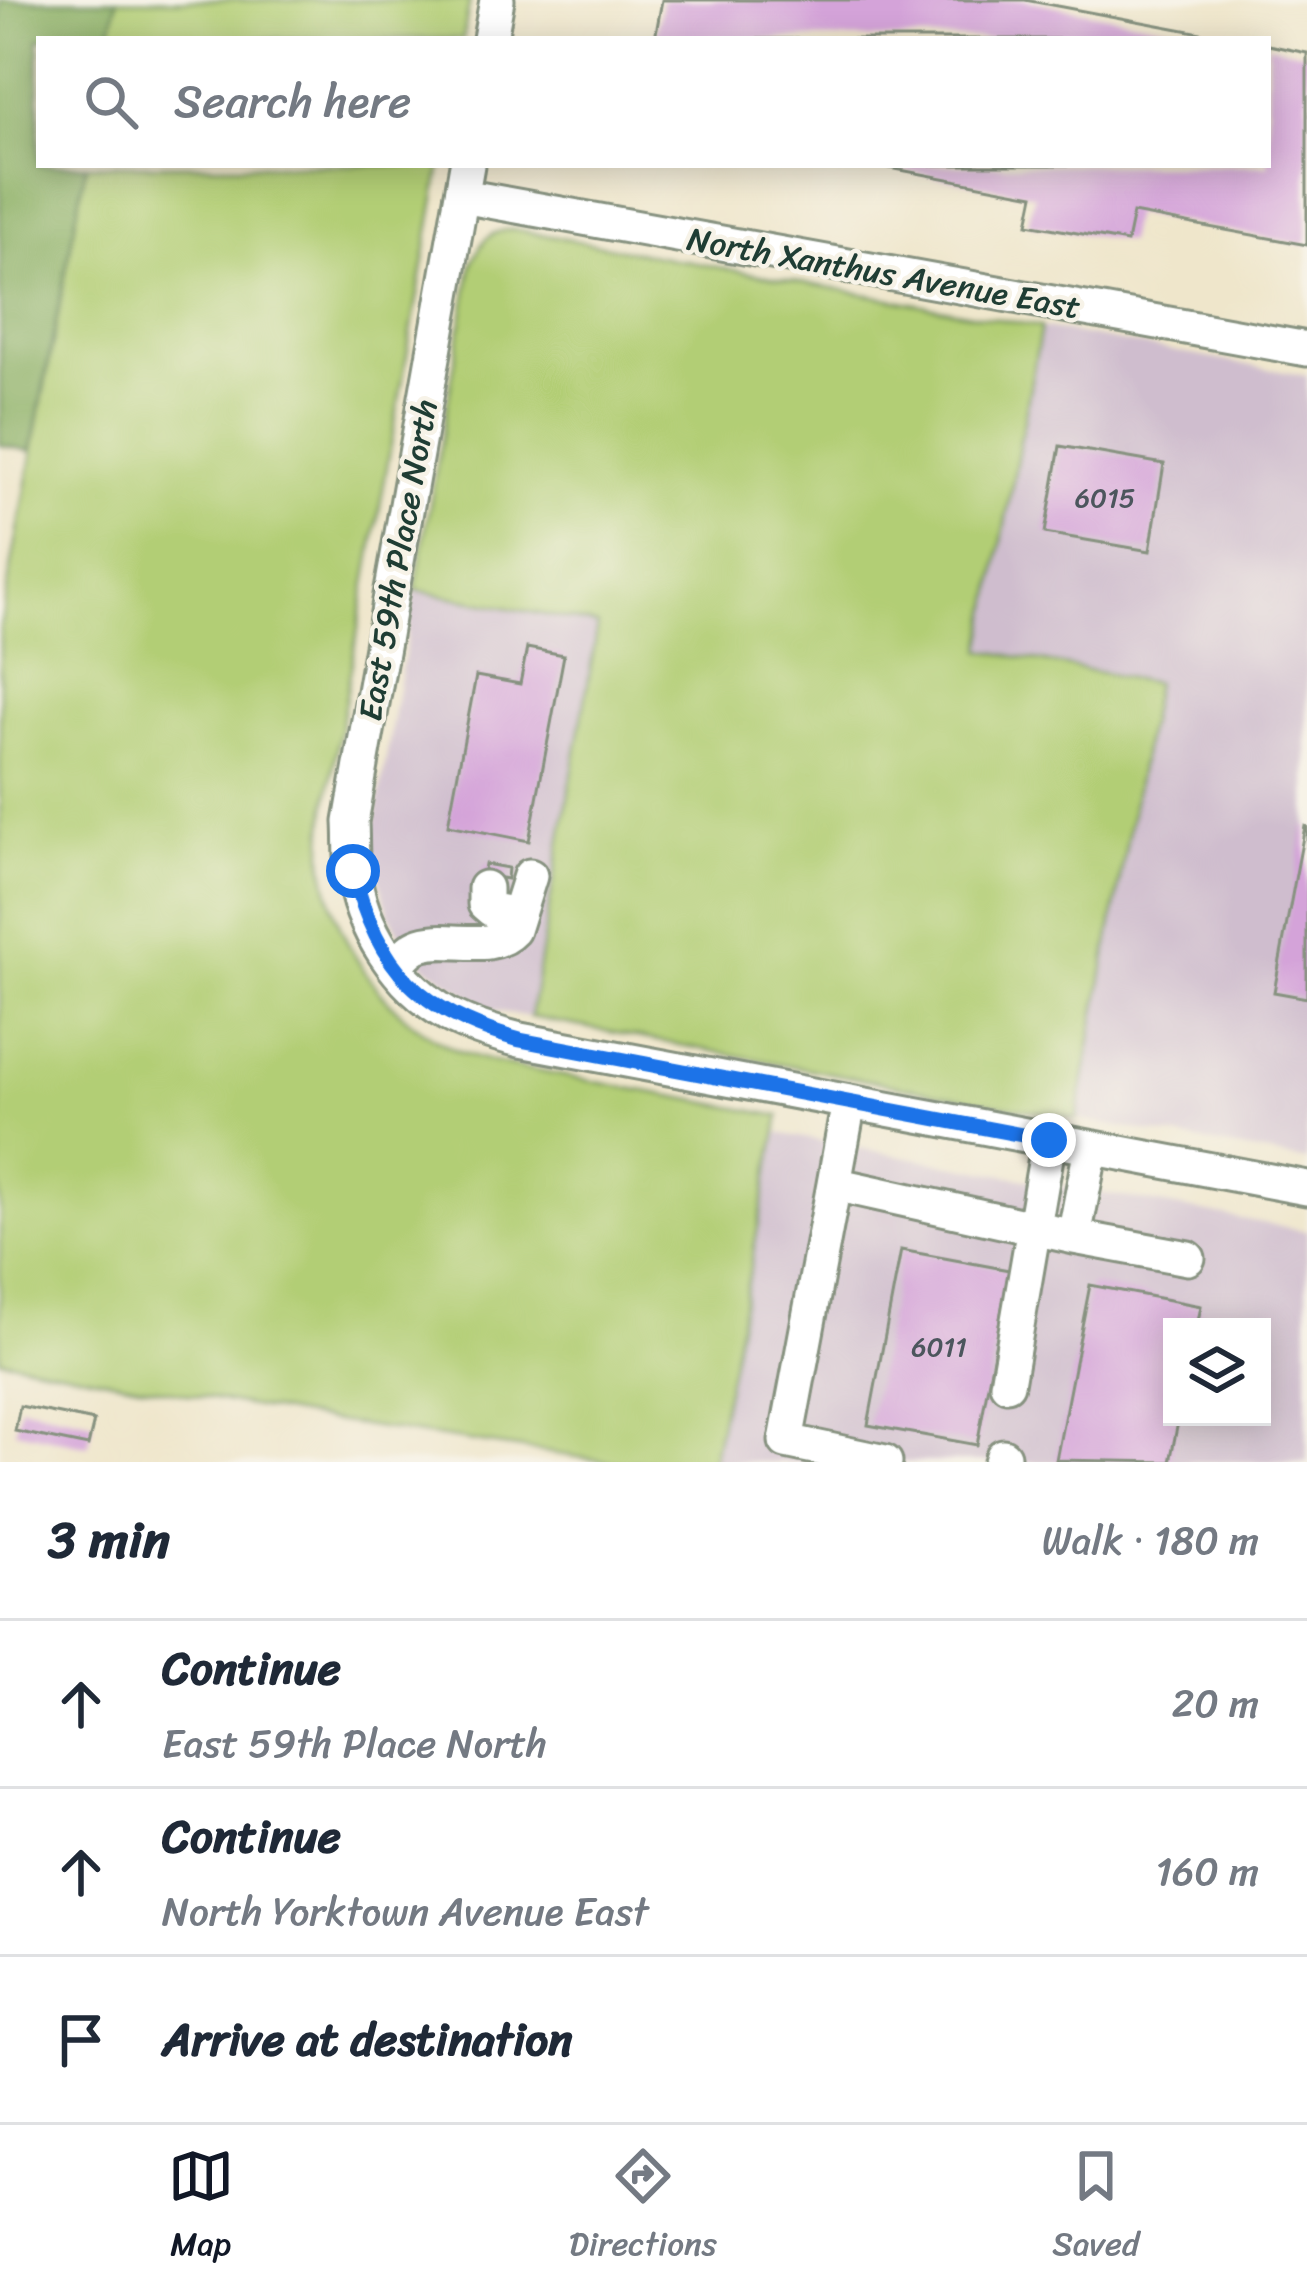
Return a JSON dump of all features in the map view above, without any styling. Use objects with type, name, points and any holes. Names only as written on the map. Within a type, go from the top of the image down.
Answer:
[{"type":"street","points":[[491,36],[497,0]]},
{"type":"street","name":"North Xanthus Avenue East","points":[[465,180],[1307,349]]},
{"type":"street","name":"East 59th Place North","points":[[389,959],[363,911],[353,871],[351,822],[465,180]]},
{"type":"street","points":[[530,876],[507,937],[420,944],[389,959],[410,985],[446,1013],[520,1040],[1307,1188]]},
{"type":"street","points":[[485,888],[485,904],[492,910],[518,915]]},
{"type":"street","points":[[849,1102],[786,1441],[885,1462]]},
{"type":"street","points":[[1006,1384],[1049,1140]]},
{"type":"street","points":[[1074,1237],[1091,1148]]},
{"type":"street","points":[[834,1184],[1188,1258]]},
{"type":"shaded area","points":[[1041,327],[1307,376],[1307,1161],[1077,1119],[1155,683],[982,650]]},
{"type":"shaded area","points":[[415,590],[598,624],[530,1017],[490,1010],[424,965],[389,913],[376,870],[372,839]]},
{"type":"shaded area","points":[[778,1133],[1307,1231],[1307,1462],[712,1462]]},
{"type":"green space","points":[[0,0],[117,0],[110,36],[36,36],[36,168],[85,168],[31,451],[0,445]]},
{"type":"green space","points":[[117,0],[470,0],[464,36],[110,36]]},
{"type":"green space","points":[[85,168],[440,168],[326,808],[325,873],[341,927],[368,977],[407,1018],[454,1049],[526,1069],[780,1116],[712,1462],[611,1462],[321,1419],[0,1359],[0,628]]},
{"type":"green space","points":[[513,229],[1041,327],[982,650],[1155,683],[1077,1119],[530,1017],[598,625],[415,590],[472,263],[487,239]]},
{"type":"building","points":[[662,0],[1025,0],[1217,36],[656,36]]},
{"type":"building","points":[[1271,46],[1307,53],[1307,245],[1133,213],[1127,242],[1028,224],[1034,195],[889,168],[1271,168]]},
{"type":"building","points":[[1060,446],[1164,464],[1150,551],[1045,533]]},
{"type":"building","points":[[527,648],[564,655],[529,841],[448,825],[476,676],[520,684]]},
{"type":"building","points":[[1307,827],[1307,998],[1274,992]]},
{"type":"building","points":[[485,864],[508,868],[507,879],[483,875]]},
{"type":"building","points":[[901,1250],[1009,1270],[977,1445],[868,1425]]},
{"type":"building","points":[[1090,1285],[1201,1306],[1199,1318],[1163,1318],[1163,1426],[1177,1426],[1170,1462],[1056,1460]]},
{"type":"building","points":[[20,1406],[94,1421],[88,1446],[15,1431]]},
{"type":"route","points":[[353,871],[363,911],[383,952],[410,985],[446,1013],[483,1030],[1049,1140]]}]
